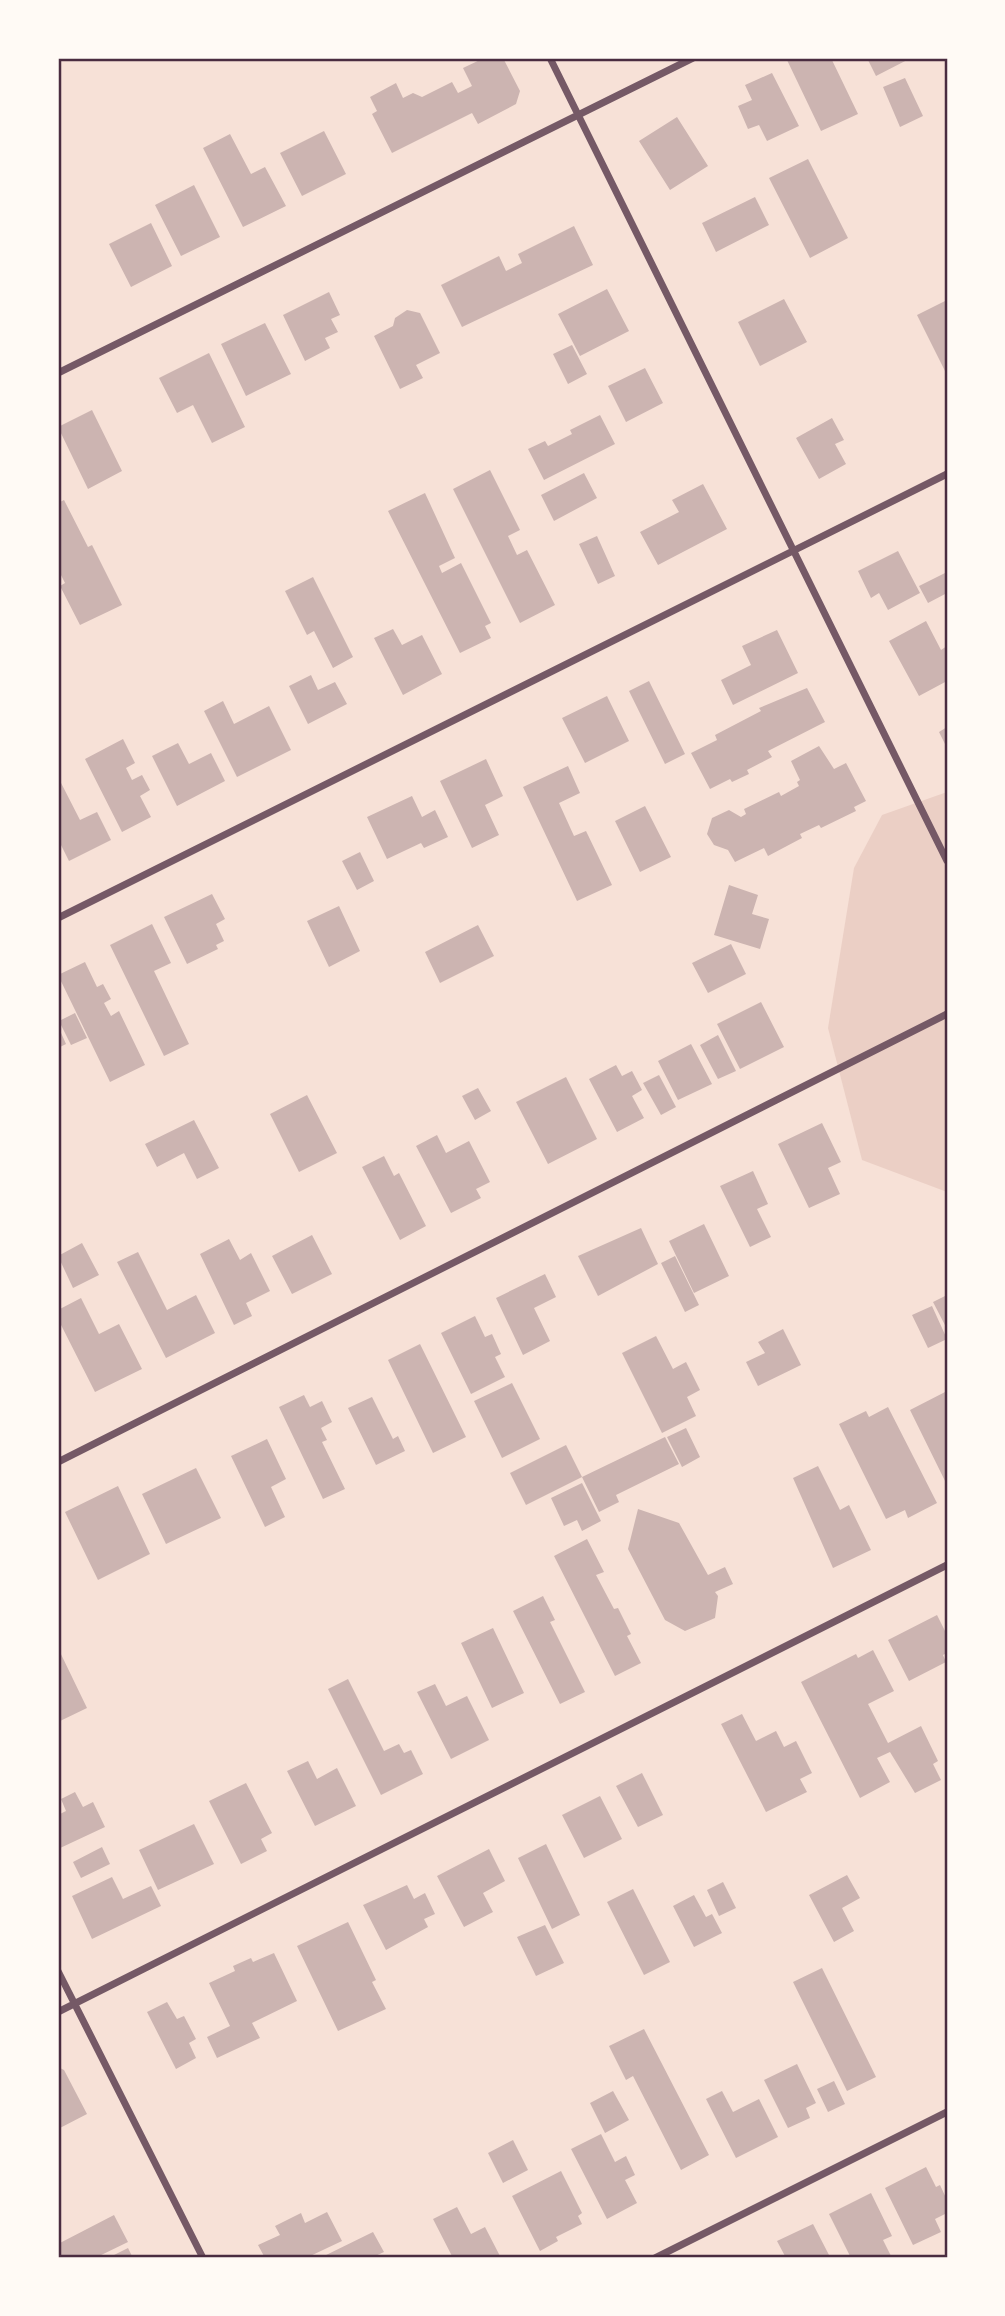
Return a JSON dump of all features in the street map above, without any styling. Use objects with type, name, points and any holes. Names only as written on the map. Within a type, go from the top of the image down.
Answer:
[{"type":"street","points":[[550,58],[947,861]]},
{"type":"street","points":[[58,373],[693,58]]},
{"type":"street","points":[[58,918],[792,549],[947,474]]},
{"type":"street","points":[[58,1462],[947,1014]]},
{"type":"street","points":[[58,2012],[947,1566]]},
{"type":"street","points":[[58,1971],[204,2258]]},
{"type":"street","points":[[655,2258],[947,2112]]},
{"type":"shaded area","points":[[947,792],[947,1192],[862,1160],[828,1028],[854,868],[882,815]]},
{"type":"building","points":[[484,58],[503,58],[520,91],[516,104],[478,124],[472,113],[392,153],[372,114],[377,111],[370,97],[396,83],[403,98],[413,93],[422,97],[452,82],[458,93],[472,86],[463,68]]},
{"type":"building","points":[[831,58],[858,114],[821,131],[787,60]]},
{"type":"building","points":[[867,58],[911,58],[876,76]]},
{"type":"building","points":[[772,73],[799,126],[767,141],[759,125],[748,129],[738,106],[752,100],[745,85]]},
{"type":"building","points":[[905,78],[923,116],[900,127],[883,87]]},
{"type":"building","points":[[677,117],[708,166],[670,190],[639,141]]},
{"type":"building","points":[[324,131],[346,174],[302,196],[280,153]]},
{"type":"building","points":[[230,134],[251,174],[265,167],[286,206],[243,227],[203,148]]},
{"type":"building","points":[[808,159],[848,238],[810,258],[769,178]]},
{"type":"building","points":[[194,185],[220,237],[181,256],[155,205]]},
{"type":"building","points":[[755,197],[769,225],[716,252],[702,223]]},
{"type":"building","points":[[151,223],[172,266],[131,287],[109,244]]},
{"type":"building","points":[[574,226],[593,265],[462,327],[441,285],[499,256],[506,271],[522,263],[518,254]]},
{"type":"building","points":[[607,289],[629,331],[580,356],[558,314]]},
{"type":"building","points":[[329,292],[340,315],[331,319],[338,332],[325,338],[330,348],[305,361],[283,315]]},
{"type":"building","points":[[784,299],[807,342],[760,366],[738,322]]},
{"type":"building","points":[[947,300],[947,375],[917,315]]},
{"type":"building","points":[[407,310],[420,313],[440,353],[416,365],[423,378],[400,389],[374,336],[393,326],[395,318]]},
{"type":"building","points":[[265,323],[291,374],[246,396],[221,344]]},
{"type":"building","points":[[572,345],[587,374],[568,384],[553,354]]},
{"type":"building","points":[[209,353],[245,427],[212,443],[193,405],[177,413],[159,378]]},
{"type":"building","points":[[645,368],[663,403],[626,422],[608,386]]},
{"type":"building","points":[[92,410],[122,471],[88,489],[58,427]]},
{"type":"building","points":[[600,415],[615,444],[544,480],[528,449],[545,441],[548,446],[572,434],[570,430]]},
{"type":"building","points":[[832,418],[844,440],[835,444],[846,464],[819,479],[796,438]]},
{"type":"building","points":[[490,470],[520,530],[508,536],[517,555],[527,550],[555,605],[520,623],[453,489]]},
{"type":"building","points":[[584,473],[597,498],[554,521],[541,495]]},
{"type":"building","points":[[703,484],[727,529],[658,565],[640,532],[679,512],[672,500]]},
{"type":"building","points":[[425,493],[455,558],[439,566],[442,573],[461,563],[491,623],[485,626],[491,638],[460,653],[388,511]]},
{"type":"building","points":[[64,500],[88,547],[92,545],[122,605],[80,625],[60,586],[65,583],[58,569],[58,503]]},
{"type":"building","points":[[597,536],[615,576],[598,584],[579,544]]},
{"type":"building","points":[[898,551],[920,593],[888,610],[879,593],[871,598],[858,571]]},
{"type":"building","points":[[947,572],[947,593],[928,603],[919,586]]},
{"type":"building","points":[[313,577],[353,657],[333,668],[314,631],[307,635],[285,591]]},
{"type":"building","points":[[926,621],[941,650],[947,646],[947,681],[919,696],[889,641]]},
{"type":"building","points":[[393,629],[402,645],[422,635],[442,674],[403,695],[374,638]]},
{"type":"building","points":[[777,630],[798,673],[733,705],[721,680],[751,665],[742,646]]},
{"type":"building","points":[[311,675],[318,690],[335,682],[347,704],[308,724],[289,686]]},
{"type":"building","points":[[649,681],[685,754],[665,764],[629,691]]},
{"type":"building","points":[[807,688],[825,722],[768,751],[772,757],[747,770],[749,774],[732,782],[730,779],[710,789],[691,753],[717,740],[715,735],[761,711],[759,708]]},
{"type":"building","points":[[607,696],[629,741],[585,763],[562,718]]},
{"type":"building","points":[[223,701],[234,724],[269,706],[291,750],[237,777],[204,711]]},
{"type":"building","points":[[947,727],[947,748],[939,732]]},
{"type":"building","points":[[123,739],[135,763],[126,768],[132,780],[142,775],[150,790],[140,796],[151,817],[122,832],[85,759]]},
{"type":"building","points":[[178,743],[189,764],[211,753],[225,781],[177,806],[152,756]]},
{"type":"building","points":[[819,746],[834,769],[846,763],[866,801],[854,807],[856,811],[821,828],[819,825],[800,834],[802,838],[768,856],[764,848],[735,862],[728,850],[714,845],[707,834],[712,818],[729,810],[741,817],[746,814],[744,809],[779,792],[781,796],[799,786],[797,782],[800,780],[791,761]]},
{"type":"building","points":[[486,759],[503,796],[485,805],[499,835],[472,848],[440,781]]},
{"type":"building","points":[[568,766],[580,793],[559,803],[574,836],[586,831],[612,885],[577,901],[523,787]]},
{"type":"building","points":[[58,777],[80,820],[97,812],[111,840],[69,861],[58,839]]},
{"type":"building","points":[[412,796],[422,817],[435,810],[448,837],[424,848],[421,843],[387,859],[367,817]]},
{"type":"building","points":[[645,806],[671,857],[640,872],[615,821]]},
{"type":"building","points":[[360,852],[374,881],[357,890],[342,861]]},
{"type":"building","points":[[729,885],[758,895],[752,914],[769,919],[760,949],[714,935]]},
{"type":"building","points":[[212,894],[225,919],[216,924],[224,941],[216,945],[218,949],[187,964],[164,917]]},
{"type":"building","points":[[339,906],[360,951],[329,967],[307,921]]},
{"type":"building","points":[[152,924],[171,963],[154,971],[189,1044],[164,1056],[110,945]]},
{"type":"building","points":[[478,925],[494,956],[440,983],[425,952]]},
{"type":"building","points":[[731,944],[746,974],[708,993],[692,963]]},
{"type":"building","points":[[85,962],[97,987],[103,984],[111,999],[104,1003],[111,1016],[119,1011],[145,1065],[110,1082],[58,975]]},
{"type":"building","points":[[761,1002],[784,1047],[740,1069],[717,1024]]},
{"type":"building","points":[[75,1013],[87,1038],[71,1045],[59,1021]]},
{"type":"building","points":[[58,1026],[66,1044],[58,1048]]},
{"type":"building","points":[[718,1035],[736,1071],[718,1079],[700,1045]]},
{"type":"building","points":[[691,1044],[712,1084],[678,1100],[658,1061]]},
{"type":"building","points":[[616,1065],[622,1076],[632,1071],[642,1090],[632,1096],[644,1118],[617,1132],[589,1079]]},
{"type":"building","points":[[659,1075],[676,1107],[661,1115],[643,1083]]},
{"type":"building","points":[[566,1077],[597,1139],[548,1164],[516,1102]]},
{"type":"building","points":[[478,1088],[491,1111],[475,1120],[462,1096]]},
{"type":"building","points":[[307,1095],[337,1153],[299,1172],[270,1114]]},
{"type":"building","points":[[194,1120],[219,1168],[197,1179],[184,1153],[157,1167],[145,1144]]},
{"type":"building","points":[[822,1123],[841,1162],[828,1168],[840,1194],[809,1208],[778,1144]]},
{"type":"building","points":[[437,1135],[446,1153],[469,1141],[490,1182],[476,1189],[481,1198],[451,1213],[416,1146]]},
{"type":"building","points":[[384,1156],[394,1176],[399,1173],[426,1226],[400,1240],[362,1167]]},
{"type":"building","points":[[753,1171],[768,1204],[757,1209],[771,1237],[750,1247],[720,1186]]},
{"type":"building","points":[[704,1224],[729,1276],[694,1293],[669,1241]]},
{"type":"building","points":[[641,1228],[658,1264],[598,1296],[578,1256]]},
{"type":"building","points":[[312,1235],[332,1274],[292,1294],[272,1256]]},
{"type":"building","points":[[229,1239],[240,1260],[251,1253],[270,1291],[246,1303],[252,1316],[234,1325],[200,1254]]},
{"type":"building","points":[[82,1243],[99,1275],[73,1288],[58,1256]]},
{"type":"building","points":[[138,1252],[167,1310],[196,1295],[215,1333],[166,1358],[117,1262]]},
{"type":"building","points":[[675,1256],[699,1305],[685,1312],[661,1263]]},
{"type":"building","points":[[545,1274],[556,1297],[534,1308],[550,1341],[523,1355],[496,1298]]},
{"type":"building","points":[[947,1295],[947,1329],[933,1302]]},
{"type":"building","points":[[81,1298],[99,1334],[119,1324],[142,1369],[95,1392],[58,1319],[58,1310]]},
{"type":"building","points":[[932,1306],[947,1339],[928,1348],[912,1315]]},
{"type":"building","points":[[475,1316],[485,1337],[492,1334],[501,1354],[495,1357],[505,1377],[471,1394],[441,1333]]},
{"type":"building","points":[[783,1329],[801,1365],[758,1386],[746,1362],[765,1353],[758,1342]]},
{"type":"building","points":[[656,1336],[673,1369],[686,1362],[700,1390],[687,1397],[696,1416],[662,1433],[622,1353]]},
{"type":"building","points":[[420,1344],[466,1437],[433,1453],[388,1360]]},
{"type":"building","points":[[512,1383],[540,1439],[502,1458],[474,1401]]},
{"type":"building","points":[[947,1391],[947,1485],[910,1410]]},
{"type":"building","points":[[304,1395],[310,1407],[322,1401],[332,1422],[321,1428],[327,1440],[322,1442],[345,1489],[323,1499],[279,1407]]},
{"type":"building","points":[[372,1397],[393,1439],[398,1436],[405,1451],[376,1465],[348,1408]]},
{"type":"building","points":[[888,1407],[937,1503],[908,1518],[905,1510],[886,1519],[839,1424],[866,1411],[869,1417]]},
{"type":"building","points":[[686,1428],[700,1457],[682,1467],[667,1437]]},
{"type":"building","points":[[665,1437],[679,1464],[616,1495],[619,1502],[599,1512],[582,1477]]},
{"type":"building","points":[[267,1439],[286,1479],[271,1487],[285,1517],[265,1527],[231,1456]]},
{"type":"building","points":[[566,1445],[582,1477],[526,1505],[510,1473]]},
{"type":"building","points":[[818,1466],[840,1510],[849,1505],[871,1550],[833,1568],[793,1478]]},
{"type":"building","points":[[196,1468],[221,1518],[166,1544],[142,1494]]},
{"type":"building","points":[[582,1483],[601,1521],[582,1531],[577,1520],[564,1526],[551,1498]]},
{"type":"building","points":[[118,1486],[150,1554],[98,1580],[65,1512]]},
{"type":"building","points":[[638,1509],[679,1523],[708,1575],[725,1567],[733,1584],[715,1592],[718,1596],[715,1618],[685,1631],[665,1620],[628,1549]]},
{"type":"building","points":[[587,1539],[604,1572],[596,1575],[614,1609],[618,1608],[631,1634],[627,1636],[641,1663],[615,1676],[554,1556]]},
{"type":"building","points":[[543,1596],[555,1620],[550,1622],[585,1692],[560,1704],[513,1611]]},
{"type":"building","points":[[937,1615],[947,1635],[947,1653],[943,1655],[946,1662],[909,1681],[888,1640]]},
{"type":"building","points":[[493,1628],[524,1693],[492,1708],[461,1643]]},
{"type":"building","points":[[58,1648],[87,1708],[58,1722]]},
{"type":"building","points":[[873,1650],[894,1691],[868,1704],[888,1743],[921,1726],[938,1761],[933,1764],[941,1780],[915,1793],[890,1752],[877,1758],[890,1782],[860,1798],[801,1682],[856,1654],[858,1658]]},
{"type":"building","points":[[348,1679],[384,1751],[399,1744],[404,1753],[411,1750],[423,1774],[381,1795],[328,1689]]},
{"type":"building","points":[[435,1684],[446,1706],[467,1696],[489,1740],[451,1759],[417,1692]]},
{"type":"building","points":[[742,1714],[756,1741],[776,1731],[784,1747],[796,1741],[812,1773],[800,1779],[807,1792],[766,1812],[721,1724]]},
{"type":"building","points":[[308,1761],[317,1779],[337,1768],[356,1806],[315,1826],[287,1771]]},
{"type":"building","points":[[642,1773],[663,1815],[638,1827],[616,1786]]},
{"type":"building","points":[[246,1783],[272,1833],[261,1839],[267,1851],[241,1864],[209,1801]]},
{"type":"building","points":[[75,1792],[83,1807],[93,1802],[105,1827],[58,1849],[58,1815],[66,1811],[61,1799]]},
{"type":"building","points":[[600,1796],[622,1839],[584,1858],[562,1815]]},
{"type":"building","points":[[194,1824],[214,1864],[158,1890],[139,1850]]},
{"type":"building","points":[[546,1844],[580,1915],[552,1929],[518,1858]]},
{"type":"building","points":[[102,1847],[110,1864],[81,1878],[73,1862]]},
{"type":"building","points":[[489,1849],[505,1881],[483,1893],[493,1912],[464,1927],[437,1876]]},
{"type":"building","points":[[847,1875],[860,1898],[842,1908],[854,1931],[834,1942],[809,1895]]},
{"type":"building","points":[[112,1877],[123,1899],[151,1886],[161,1906],[92,1939],[72,1896]]},
{"type":"building","points":[[723,1882],[736,1908],[719,1916],[707,1890]]},
{"type":"building","points":[[407,1885],[414,1899],[425,1893],[435,1914],[424,1919],[428,1927],[386,1950],[363,1905]]},
{"type":"building","points":[[633,1889],[670,1962],[644,1975],[607,1902]]},
{"type":"building","points":[[694,1895],[706,1917],[712,1914],[722,1933],[694,1947],[673,1906]]},
{"type":"building","points":[[348,1922],[376,1980],[372,1982],[386,2009],[338,2031],[297,1946]]},
{"type":"building","points":[[545,1925],[564,1963],[536,1976],[517,1937]]},
{"type":"building","points":[[274,1953],[297,2001],[252,2023],[260,2038],[217,2058],[207,2037],[230,2026],[209,1983],[235,1971],[233,1966],[251,1958],[253,1962]]},
{"type":"building","points":[[822,1968],[876,2077],[847,2091],[793,1982]]},
{"type":"building","points":[[167,2002],[177,2019],[184,2016],[196,2039],[189,2043],[196,2058],[176,2069],[147,2012]]},
{"type":"building","points":[[644,2029],[709,2155],[681,2170],[633,2076],[626,2080],[609,2046]]},
{"type":"building","points":[[797,2064],[816,2103],[806,2108],[810,2118],[788,2128],[764,2080]]},
{"type":"building","points":[[58,2067],[64,2070],[87,2114],[58,2129]]},
{"type":"building","points":[[834,2081],[845,2104],[828,2112],[817,2089]]},
{"type":"building","points":[[613,2091],[629,2120],[605,2133],[590,2103]]},
{"type":"building","points":[[722,2091],[733,2112],[759,2099],[778,2137],[736,2158],[706,2099]]},
{"type":"building","points":[[601,2134],[615,2162],[626,2156],[635,2175],[625,2180],[637,2203],[607,2219],[571,2149]]},
{"type":"building","points":[[513,2140],[528,2170],[503,2183],[488,2153]]},
{"type":"building","points":[[926,2167],[936,2187],[940,2185],[947,2200],[947,2213],[935,2219],[941,2232],[913,2245],[885,2188]]},
{"type":"building","points":[[561,2171],[582,2213],[578,2216],[582,2224],[556,2237],[558,2241],[540,2251],[512,2196]]},
{"type":"building","points":[[871,2193],[892,2236],[883,2240],[892,2258],[851,2258],[829,2214]]},
{"type":"building","points":[[457,2207],[471,2234],[485,2227],[501,2258],[453,2258],[433,2219]]},
{"type":"building","points":[[327,2212],[342,2241],[306,2258],[265,2258],[258,2245],[280,2235],[275,2226],[301,2213],[305,2223]]},
{"type":"building","points":[[114,2215],[128,2242],[95,2258],[58,2258],[58,2244]]},
{"type":"building","points":[[813,2224],[829,2255],[786,2258],[777,2241]]},
{"type":"building","points":[[373,2232],[384,2252],[371,2258],[320,2258]]},
{"type":"building","points":[[128,2248],[133,2258],[108,2258]]}]
